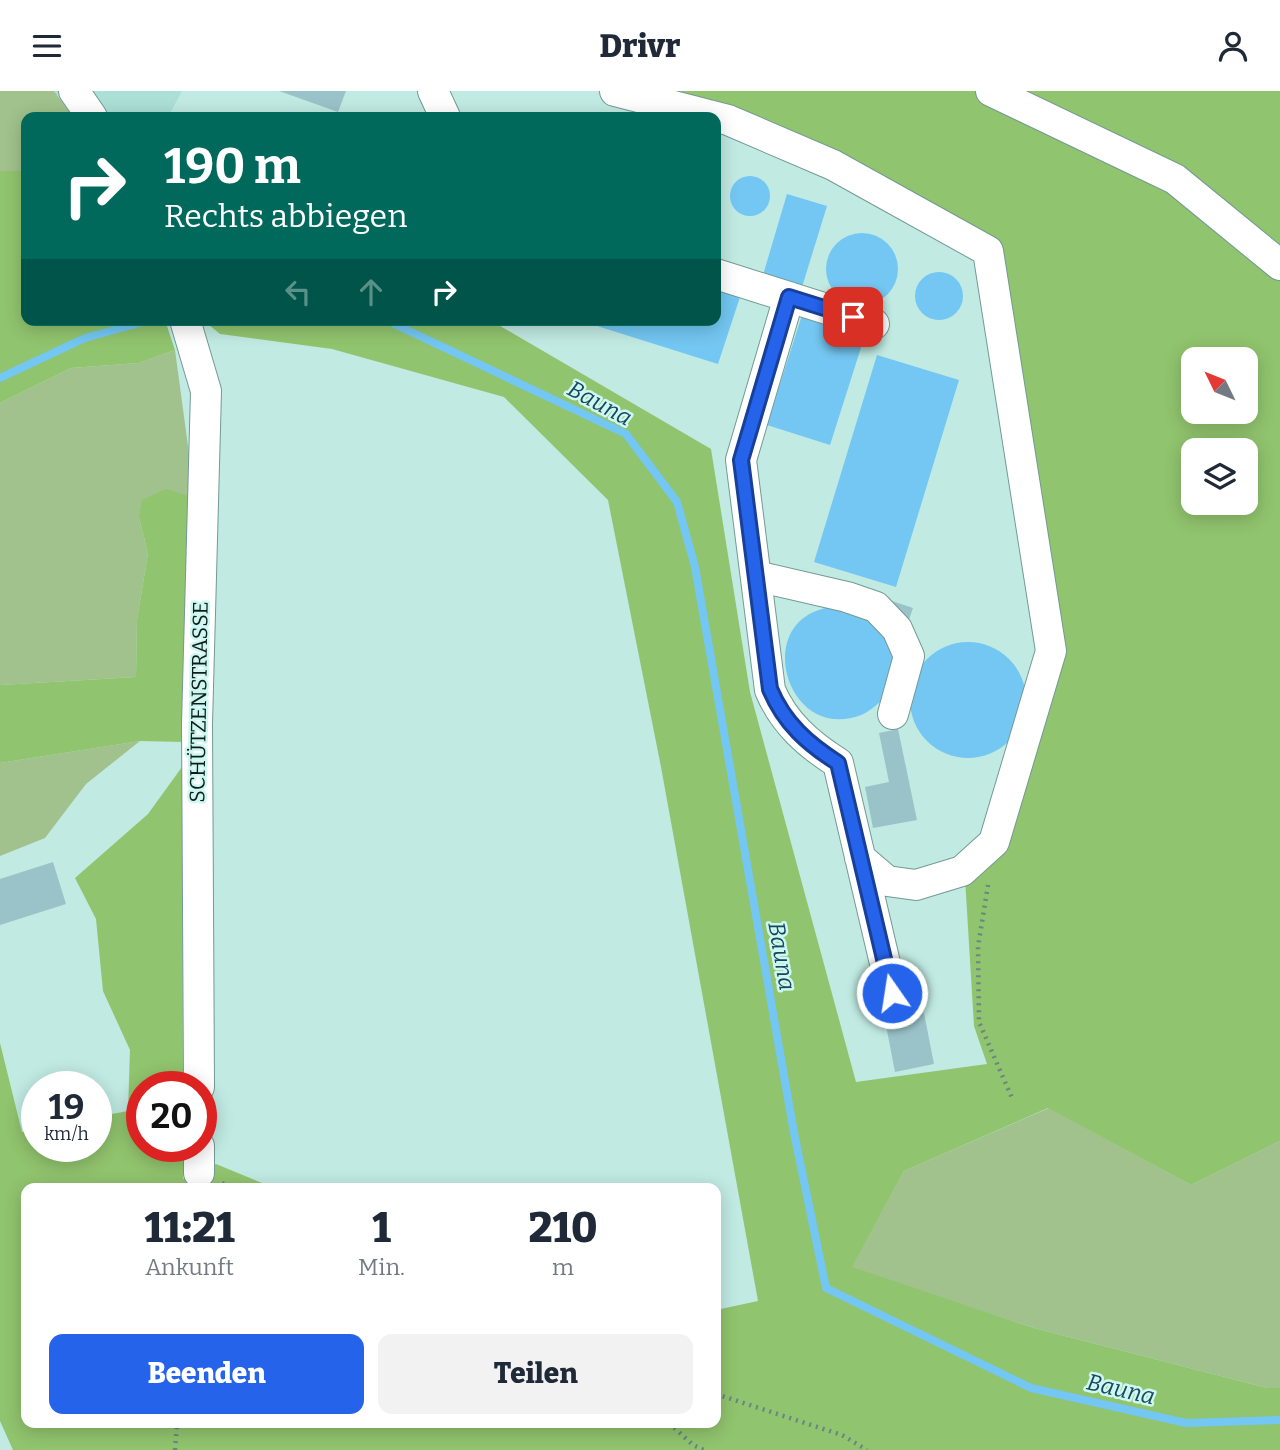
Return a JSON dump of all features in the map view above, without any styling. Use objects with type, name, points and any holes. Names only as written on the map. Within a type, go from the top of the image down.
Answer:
[{"type":"street","points":[[74,91],[89,112]]},
{"type":"street","points":[[433,91],[443,112]]},
{"type":"street","points":[[615,91],[696,112]]},
{"type":"street","points":[[991,91],[1175,179],[1280,265]]},
{"type":"street","points":[[721,118],[833,165],[988,251],[1051,651],[995,842],[962,871],[916,885],[887,881],[860,858]]},
{"type":"street","points":[[721,276],[874,324]]},
{"type":"street","points":[[789,297],[741,460],[770,689],[778,709],[792,726],[817,750],[838,763],[892,993]]},
{"type":"street","name":"SCHÜTZENSTRASSE","points":[[187,326],[206,390],[197,724],[199,1071]]},
{"type":"street","points":[[756,576],[847,597],[876,607],[897,629],[909,656],[893,714]]},
{"type":"path","points":[[995,842],[978,947],[979,1022],[1013,1098]]},
{"type":"path","points":[[721,1396],[842,1435],[867,1450]]},
{"type":"path","points":[[175,1450],[177,1428]]},
{"type":"path","points":[[674,1428],[693,1445],[704,1450]]},
{"type":"shaded area","points":[[54,91],[182,91],[171,112],[69,112]]},
{"type":"green space","points":[[0,91],[54,91],[69,112],[21,112],[21,171],[0,171]]},
{"type":"green space","points":[[624,91],[1280,91],[1280,1141],[1191,1185],[1048,1108],[904,1171],[852,1267],[1034,1328],[1267,1388],[1280,1388],[1280,1450],[13,1450],[0,1421],[0,1043],[21,1128],[21,1162],[112,1162],[112,1114],[126,1111],[126,1162],[183,1162],[183,1179],[216,1164],[262,1183],[21,1183],[21,1428],[721,1428],[721,1309],[758,1301],[661,767],[608,500],[504,397],[332,349],[220,334],[210,326],[500,326],[711,449],[750,692],[856,1082],[987,1064],[974,1026],[965,878],[985,860],[1044,650],[982,255],[832,169],[721,127],[721,112],[680,112]]},
{"type":"green space","points":[[0,171],[21,171],[21,326],[167,326],[175,350],[139,363],[71,368],[0,403]]},
{"type":"green space","points":[[175,350],[195,498],[139,518],[148,553],[137,620],[136,677],[0,685],[0,403],[71,368],[139,363]]},
{"type":"green space","points":[[166,489],[195,498],[185,742],[140,741],[0,763],[0,685],[136,677],[137,620],[148,553],[139,518],[142,500]]},
{"type":"green space","points":[[140,741],[86,784],[45,838],[0,856],[0,763]]},
{"type":"green space","points":[[182,767],[183,1071],[129,1071],[130,1050],[103,991],[96,919],[75,878],[148,814]]},
{"type":"green space","points":[[1049,1108],[1191,1185],[1280,1141],[1280,1388],[1267,1388],[1034,1328],[851,1268],[904,1171]]},
{"type":"water","points":[[750,176],[764,182],[770,196],[764,210],[750,216],[736,210],[730,196],[736,182]]},
{"type":"water","points":[[787,194],[827,206],[802,287],[763,275]]},
{"type":"water","points":[[855,233],[869,233],[888,243],[898,262],[898,276],[888,295],[869,305],[855,305],[836,295],[826,276],[826,262],[836,243]]},
{"type":"water","points":[[939,272],[948,273],[956,279],[962,287],[962,305],[956,313],[948,319],[939,320],[930,319],[922,313],[916,305],[915,296],[916,287],[922,279],[930,273]]},
{"type":"water","points":[[721,291],[740,297],[718,364],[597,326],[721,326]]},
{"type":"water","points":[[802,315],[865,335],[830,445],[767,425]]},
{"type":"water","points":[[877,355],[959,380],[896,587],[814,562]]},
{"type":"water","points":[[848,605],[863,610],[897,650],[883,700],[861,715],[836,719],[815,713],[799,699],[789,680],[785,658],[789,638],[801,620],[822,609]]},
{"type":"water","points":[[968,642],[990,646],[1009,659],[1022,678],[1026,700],[1022,722],[1009,741],[990,754],[968,758],[946,754],[927,741],[914,722],[910,700],[914,678],[927,659],[946,646]]},
{"type":"building","points":[[279,91],[346,91],[338,112]]},
{"type":"building","points":[[892,601],[913,608],[907,625],[887,618]]},
{"type":"building","points":[[898,729],[917,820],[873,828],[865,787],[889,782],[879,733]]},
{"type":"building","points":[[53,862],[66,904],[0,925],[0,879]]},
{"type":"building","points":[[923,1008],[934,1064],[895,1072],[884,1015]]},
{"type":"waterway","name":"Bauna","points":[[0,378],[85,338],[128,326]]},
{"type":"waterway","name":"Bauna","points":[[399,326],[626,434],[677,502],[695,567],[794,1133],[826,1288],[1031,1388],[1186,1423],[1280,1420]]},
{"type":"route","points":[[853,317],[789,297],[741,460],[770,689],[778,709],[792,726],[817,750],[838,763],[892,993]]}]
